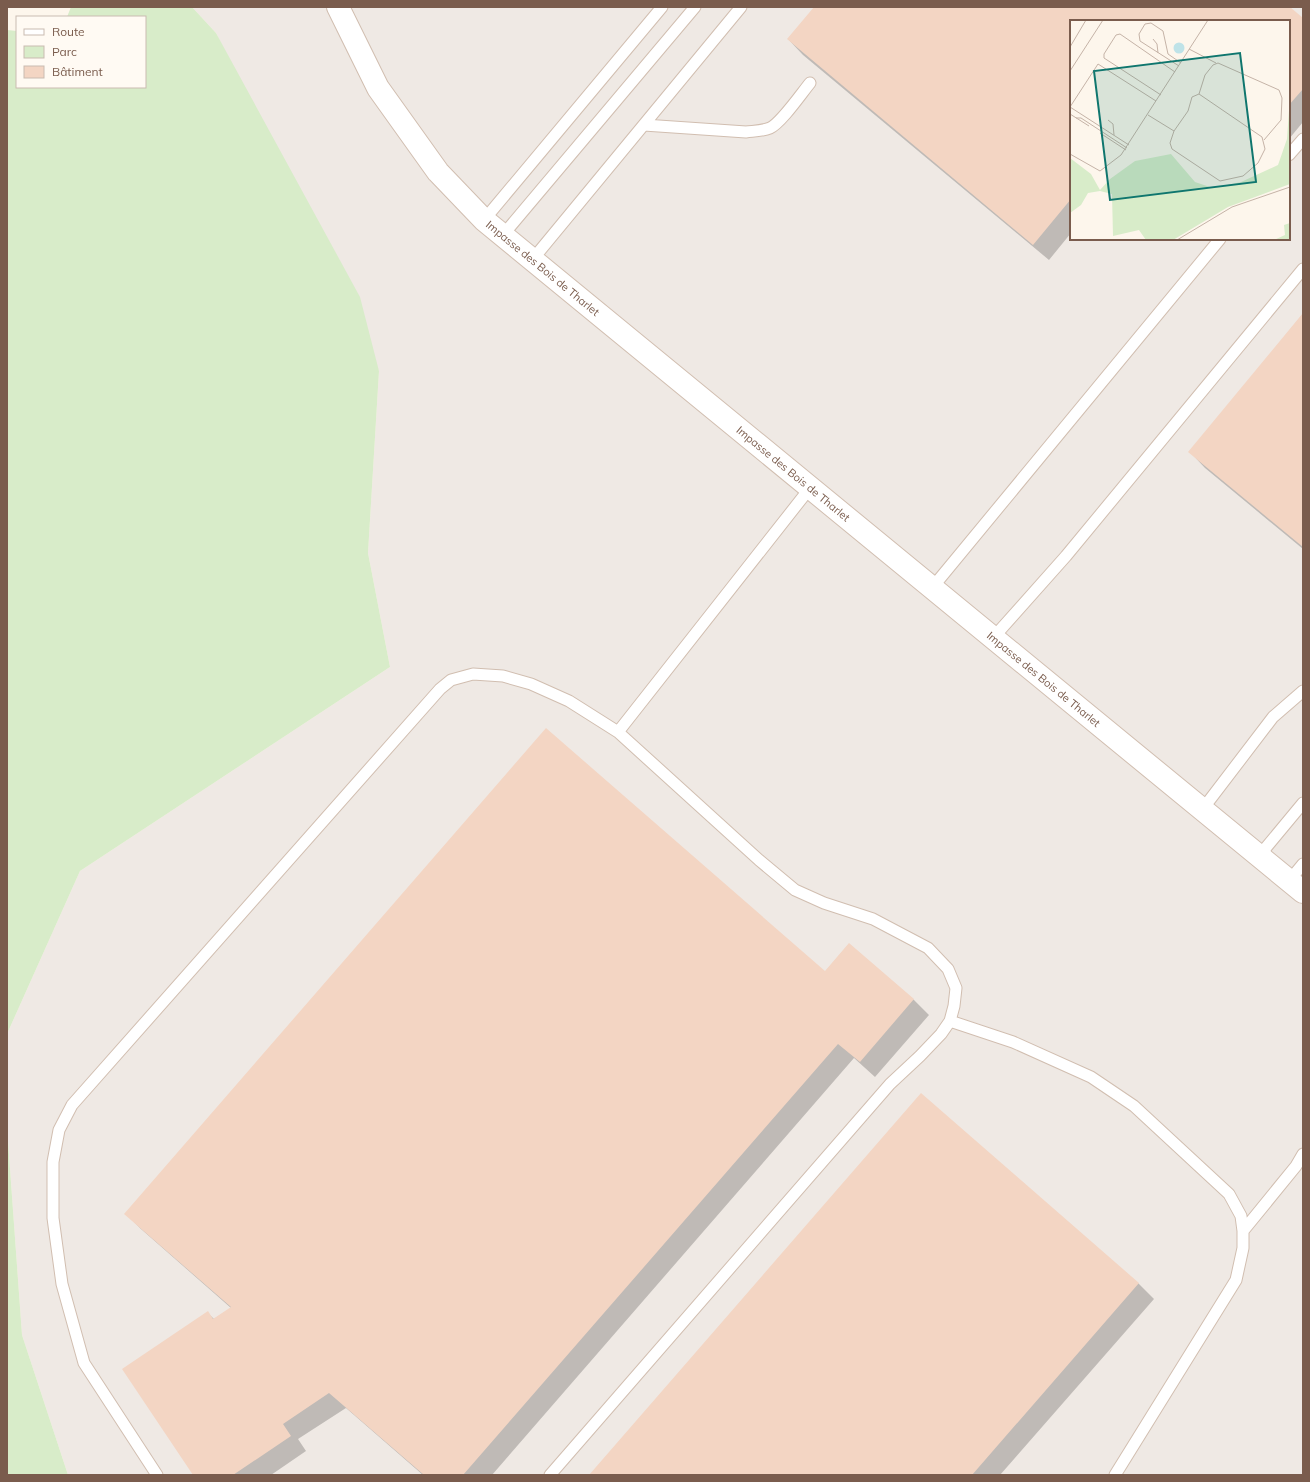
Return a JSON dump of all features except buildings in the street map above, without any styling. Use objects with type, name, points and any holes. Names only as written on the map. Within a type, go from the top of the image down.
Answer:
[{"type":"street","name":"Impasse des Bois de Tharlet","points":[[338,7],[378,88],[438,172],[484,220],[1296,887]]},
{"type":"lane","points":[[484,220],[662,7]]},
{"type":"lane","points":[[503,236],[695,7]]},
{"type":"lane","points":[[533,259],[741,7]]},
{"type":"lane","points":[[644,125],[746,132],[760,131],[771,128],[810,84]]},
{"type":"lane","points":[[1290,155],[1303,138]]},
{"type":"lane","points":[[932,588],[1219,240]]},
{"type":"lane","points":[[993,638],[1066,556],[1303,269]]},
{"type":"lane","points":[[618,732],[810,488]]},
{"type":"lane","points":[[157,1475],[84,1363],[62,1284],[53,1218],[53,1162],[59,1130],[72,1105],[440,689],[451,680],[473,674],[503,676],[532,684],[569,701],[618,732],[759,860],[795,890],[824,903],[873,919],[928,948],[948,969],[956,988],[954,1006],[950,1021],[941,1034],[890,1084],[550,1475]]},
{"type":"lane","points":[[1202,810],[1273,717],[1303,691]]},
{"type":"lane","points":[[1259,856],[1303,803]]},
{"type":"lane","points":[[1296,887],[1303,864]]},
{"type":"lane","points":[[950,1021],[1013,1042],[1091,1077],[1134,1106],[1229,1194],[1241,1216],[1243,1248],[1236,1280],[1115,1475]]},
{"type":"lane","points":[[1243,1231],[1296,1166],[1303,1154]]},
{"type":"shaded area","points":[[192,7],[1303,7],[1303,1475],[68,1475],[22,1335],[7,1127],[7,1034],[80,871],[390,667],[368,553],[379,371],[216,33]]},
{"type":"green space","points":[[71,7],[192,7],[216,33],[360,297],[379,371],[368,553],[390,667],[80,871],[7,1034],[7,30],[16,31],[16,88],[146,88],[146,16],[67,16]]},
{"type":"green space","points":[[7,1127],[22,1335],[68,1475],[7,1475]]}]
